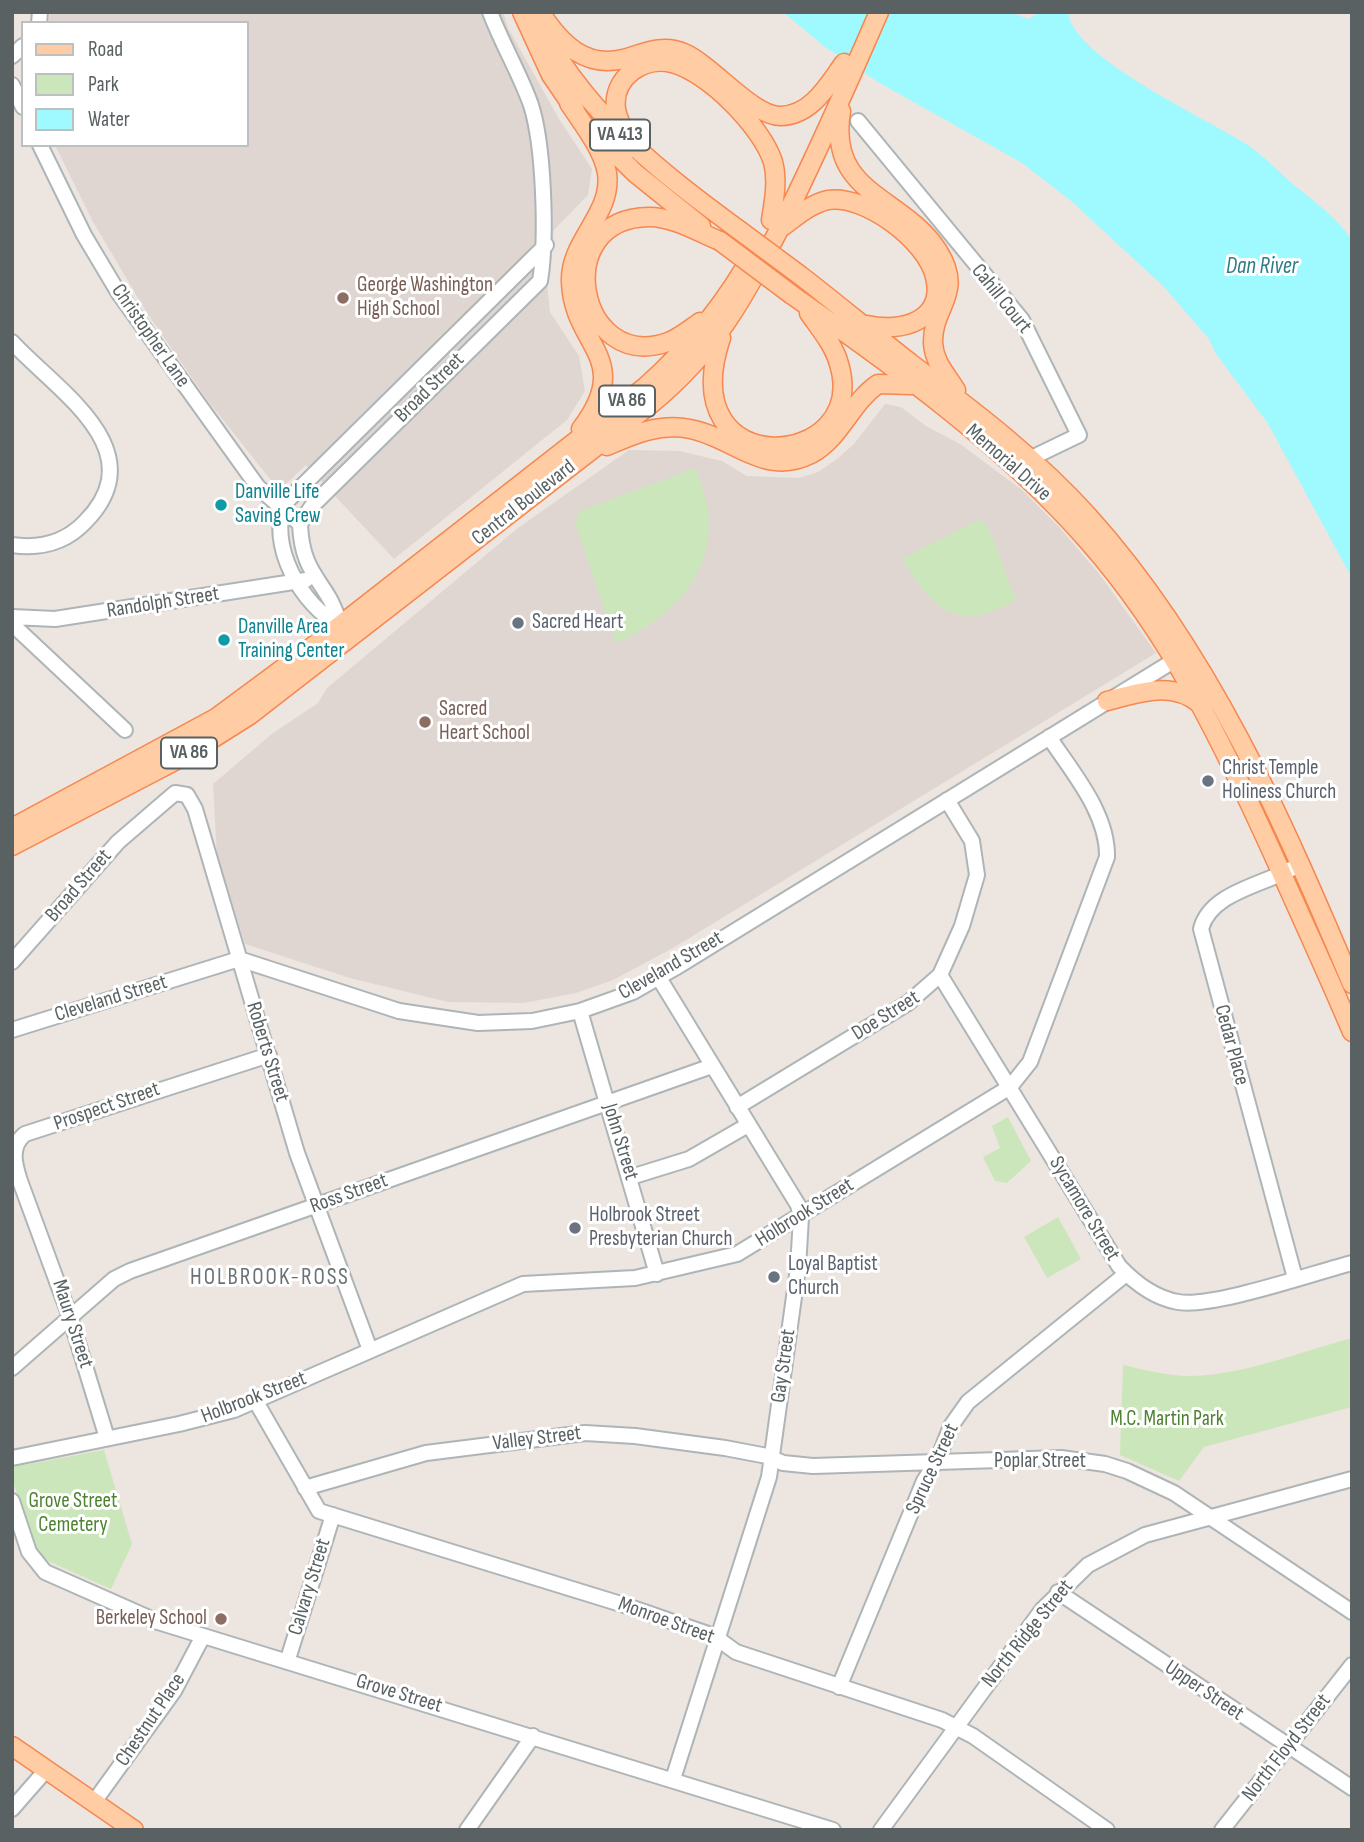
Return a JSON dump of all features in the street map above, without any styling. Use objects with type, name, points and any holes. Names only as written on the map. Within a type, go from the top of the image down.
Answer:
[{"type":"main road","name":"Memorial Drive","points":[[522,12],[540,54],[569,103],[635,173],[720,241],[912,385],[1022,462]]},
{"type":"main road","name":"Memorial Drive","points":[[531,12],[590,101],[634,148],[961,400],[1022,462],[1112,544],[1151,593],[1183,655],[1352,1032]]},
{"type":"main road","points":[[540,12],[559,40],[588,58],[613,61],[657,49],[682,52],[774,116],[794,114],[812,104],[844,63]]},
{"type":"main road","name":"Central Boulevard","points":[[835,99],[844,63],[866,12]]},
{"type":"main road","name":"Central Boulevard","points":[[12,828],[206,724],[340,625],[566,449],[741,304],[775,225],[879,12]]},
{"type":"main road","points":[[634,148],[618,117],[616,105],[619,90],[627,75],[653,63],[684,68],[723,96],[762,140],[775,175],[775,225],[817,204],[849,200],[884,218],[913,241],[926,256],[935,277],[933,303],[920,319],[904,328],[865,325]]},
{"type":"main road","points":[[835,99],[841,151],[848,170],[868,191],[929,239],[944,262],[948,295],[936,325],[933,345],[940,367],[961,400]]},
{"type":"main road","points":[[566,449],[593,413],[603,392],[603,367],[576,311],[570,280],[573,258],[602,204],[607,184],[604,163],[569,103]]},
{"type":"main road","points":[[720,241],[670,221],[635,219],[614,228],[597,243],[584,275],[585,295],[593,314],[614,335],[632,344],[655,345],[668,342],[722,318]]},
{"type":"main road","points":[[722,318],[711,386],[719,412],[732,430],[751,443],[770,448],[789,447],[813,438],[827,424],[838,406],[842,384],[839,362],[831,345],[797,298]]},
{"type":"main road","name":"Central Boulevard","points":[[12,846],[125,788],[240,721],[670,389],[707,351],[722,318]]},
{"type":"main road","points":[[585,456],[640,432],[670,427],[697,430],[751,457],[787,461],[821,448],[878,384],[912,385]]},
{"type":"main road","name":"Memorial Drive","points":[[1183,655],[1247,750],[1352,984]]},
{"type":"main road","points":[[1107,702],[1163,689],[1186,694],[1205,709]]},
{"type":"main road","points":[[12,1746],[134,1830]]},
{"type":"street","name":"Broad Street","points":[[300,524],[312,506],[540,281],[545,245],[532,108],[490,12]]},
{"type":"street","points":[[12,85],[21,103]]},
{"type":"street","name":"Cahill Court","points":[[858,121],[1031,334],[1079,435],[1022,462]]},
{"type":"street","name":"Christopher Lane","points":[[41,147],[84,235],[118,292],[258,487],[300,524]]},
{"type":"street","name":"Broad Street","points":[[282,510],[286,502],[545,245]]},
{"type":"street","points":[[12,342],[92,419],[109,456],[108,480],[99,505],[75,532],[53,544],[12,545]]},
{"type":"street","points":[[282,510],[282,540],[287,561],[297,581],[325,618],[340,625]]},
{"type":"street","points":[[300,524],[302,552],[314,578],[335,604],[340,625]]},
{"type":"street","name":"Randolph Street","points":[[12,617],[38,620],[75,616],[314,578]]},
{"type":"street","points":[[12,624],[125,730]]},
{"type":"street","name":"Cleveland Street","points":[[12,1030],[239,959],[425,1017],[505,1023],[580,1011],[614,1000],[659,978],[1183,655]]},
{"type":"street","name":"Holbrook Street","points":[[12,1458],[207,1418],[256,1400],[523,1284],[635,1278],[737,1254],[802,1217],[1010,1087],[1030,1062],[1107,857],[1107,843],[1100,818],[1049,737]]},
{"type":"street","name":"Roberts Street","points":[[149,813],[175,793],[184,793],[191,800],[316,1206],[370,1350]]},
{"type":"street","name":"Doe Street","points":[[737,1107],[908,1003],[940,975],[962,926],[977,875],[972,841],[947,800]]},
{"type":"street","name":"Broad Street","points":[[12,962],[118,842],[149,813]]},
{"type":"street","name":"Cedar Place","points":[[1296,1278],[1201,929],[1207,912],[1218,902],[1298,864]]},
{"type":"street","name":"Sycamore Street","points":[[940,975],[1126,1274],[1163,1298],[1192,1303],[1352,1263]]},
{"type":"street","points":[[659,978],[798,1205],[802,1217]]},
{"type":"street","name":"John Street","points":[[580,1011],[631,1177],[657,1274]]},
{"type":"street","name":"Prospect Street","points":[[31,1212],[14,1162],[17,1143],[25,1134],[269,1055]]},
{"type":"street","name":"Ross Street","points":[[12,1367],[114,1279],[130,1271],[712,1066]]},
{"type":"street","points":[[631,1177],[689,1159],[748,1125]]},
{"type":"street","name":"Maury Street","points":[[31,1212],[70,1317],[107,1438]]},
{"type":"street","name":"Gay Street","points":[[673,1779],[769,1478],[798,1268],[802,1217]]},
{"type":"street","name":"Spruce Street","points":[[839,1687],[925,1481],[936,1464],[951,1426],[968,1402],[1126,1274]]},
{"type":"street","name":"Monroe Street","points":[[256,1400],[319,1511],[599,1597],[718,1639],[736,1652],[956,1727],[1107,1830]]},
{"type":"street","name":"Valley Street","points":[[305,1488],[426,1453],[585,1433],[635,1436],[772,1458]]},
{"type":"street","name":"Poplar Street","points":[[772,1458],[783,1463],[828,1466],[1061,1458],[1105,1464],[1148,1480],[1352,1612]]},
{"type":"street","name":"North Ridge Street","points":[[881,1830],[1058,1592],[1088,1565],[1124,1544],[1207,1517],[1352,1479]]},
{"type":"street","name":"Grove Street","points":[[12,1501],[18,1543],[45,1572],[159,1622],[833,1830]]},
{"type":"street","name":"Calvary Street","points":[[288,1660],[333,1515]]},
{"type":"street","name":"Upper Street","points":[[1058,1592],[1352,1788]]},
{"type":"street","name":"Chestnut Place","points":[[94,1802],[174,1691],[203,1636]]},
{"type":"street","name":"North Floyd Street","points":[[1222,1830],[1352,1665]]},
{"type":"street","points":[[467,1830],[533,1736]]},
{"type":"street","points":[[12,1809],[47,1769]]},
{"type":"shaded area","name":"George Washington High School","points":[[51,12],[503,12],[508,28],[559,119],[592,169],[588,195],[554,230],[547,283],[550,312],[579,356],[585,391],[567,420],[394,559],[306,465],[284,486],[274,484],[208,401],[147,313],[92,220],[56,147],[248,147],[248,21],[49,21]]},
{"type":"shaded area","points":[[885,404],[901,407],[926,426],[960,444],[1022,490],[1059,527],[1100,575],[1156,653],[673,948],[613,980],[576,993],[524,1003],[448,1002],[350,978],[245,944],[217,856],[213,784],[273,733],[318,703],[327,688],[518,528],[629,450],[679,451],[722,461],[747,476],[799,478],[818,472],[837,459],[854,444]]},
{"type":"green space","points":[[696,468],[706,500],[709,529],[706,551],[698,572],[673,606],[636,633],[616,643],[575,523],[580,511]]},
{"type":"green space","points":[[977,521],[987,524],[1016,600],[996,610],[978,615],[963,615],[936,603],[913,577],[902,559]]},
{"type":"green space","points":[[1008,1117],[1031,1161],[1007,1183],[995,1181],[983,1157],[1000,1148],[992,1126]]},
{"type":"green space","points":[[1058,1217],[1081,1259],[1047,1278],[1024,1237]]},
{"type":"green space","name":"M.C. Martin Park","points":[[1352,1338],[1352,1407],[1204,1447],[1179,1481],[1120,1455],[1123,1365],[1171,1375],[1208,1375],[1249,1368]]},
{"type":"green space","name":"Grove Street Cemetery","points":[[104,1450],[132,1544],[111,1589],[48,1561],[36,1550],[12,1479],[12,1467]]},
{"type":"water","name":"Dan River","points":[[783,12],[1009,12],[1029,19],[1040,12],[1068,12],[1076,30],[1093,49],[1117,68],[1249,146],[1332,217],[1352,240],[1352,578],[1267,422],[1216,354],[1209,339],[1163,286],[1070,200],[1022,163],[878,82],[825,47]]},
{"type":"place","name":"George Washington High School","points":[[343,298]]},
{"type":"place","name":"Danville Life Saving Crew","points":[[221,505]]},
{"type":"place","name":"Sacred Heart","points":[[518,623]]},
{"type":"place","name":"Danville Area Training Center","points":[[224,640]]},
{"type":"place","name":"Sacred Heart School","points":[[425,722]]},
{"type":"place","name":"Christ Temple Holiness Church","points":[[1208,781]]},
{"type":"place","name":"Holbrook Street Presbyterian Church","points":[[575,1228]]},
{"type":"place","name":"Loyal Baptist Church","points":[[774,1277]]},
{"type":"place","name":"Berkeley School","points":[[221,1619]]},
{"type":"district","name":"HOLBROOK-ROSS","points":[[270,1278]]}]
